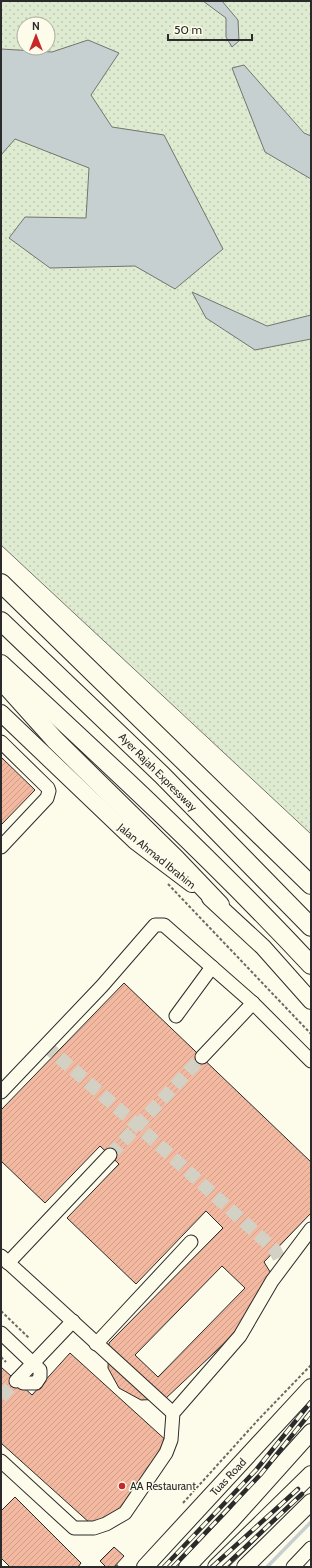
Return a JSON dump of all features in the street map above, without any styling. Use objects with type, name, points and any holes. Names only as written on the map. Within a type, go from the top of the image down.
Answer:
[{"type":"highway","points":[[1,582],[311,885]]},
{"type":"highway","name":"Ayer Rajah Expressway","points":[[1,621],[162,775],[311,927]]},
{"type":"highway","points":[[1,664],[145,798],[270,921],[311,965]]},
{"type":"highway","points":[[1,680],[55,740],[176,859],[220,905]]},
{"type":"main road","name":"Jalan Ahmad Ibrahim","points":[[1,713],[135,840],[220,905],[263,947],[311,1001]]},
{"type":"main road","name":"Tuas Road","points":[[145,1567],[311,1387]]},
{"type":"main road","points":[[188,1567],[311,1432]]},
{"type":"main road","points":[[216,1567],[311,1474]]},
{"type":"main road","points":[[245,1567],[311,1502]]},
{"type":"lane","points":[[1,742],[49,791],[47,798],[1,847]]},
{"type":"lane","points":[[1,1092],[102,986],[155,925],[164,925],[253,1003],[311,1061]]},
{"type":"lane","points":[[176,1016],[212,967]]},
{"type":"lane","points":[[202,1057],[253,1003]]},
{"type":"lane","points":[[110,1155],[5,1259],[173,1413]]},
{"type":"lane","points":[[1,1461],[74,1528],[94,1528],[106,1524],[125,1513],[166,1453],[171,1440],[173,1413],[240,1336],[272,1281],[311,1229]]},
{"type":"lane","points":[[96,1344],[191,1242]]},
{"type":"lane","points":[[17,1380],[72,1321]]},
{"type":"lane","points":[[1,1333],[33,1363]]},
{"type":"lane","points":[[293,1567],[311,1548]]},
{"type":"path","points":[[1,1311],[29,1338]]},
{"type":"path","points":[[1,1357],[6,1362]]},
{"type":"path","points":[[183,1503],[258,1420],[311,1365]]},
{"type":"green space","points":[[1,1],[311,1],[311,834],[1,545]]},
{"type":"shaded area","points":[[203,1],[222,1],[238,20],[239,41],[232,47],[226,37],[226,18]]},
{"type":"shaded area","points":[[88,40],[119,53],[91,95],[112,127],[164,135],[223,249],[175,289],[135,266],[50,268],[9,238],[25,217],[86,218],[89,168],[15,139],[1,155],[1,49],[16,50],[16,56],[56,56],[56,51]]},
{"type":"shaded area","points":[[244,65],[304,133],[311,136],[311,179],[265,152],[232,68]]},
{"type":"shaded area","points":[[192,292],[267,326],[311,315],[311,339],[255,350],[206,318]]},
{"type":"building","points":[[1,757],[35,790],[1,825]]},
{"type":"building","points":[[124,983],[311,1162],[311,1213],[264,1262],[272,1275],[264,1306],[165,1399],[141,1400],[119,1388],[108,1368],[109,1343],[223,1228],[206,1211],[136,1284],[67,1218],[119,1164],[100,1146],[45,1203],[1,1161],[1,1110]],"holes":[[[222,1266],[245,1288],[158,1377],[135,1355]]]},
{"type":"building","points":[[70,1353],[169,1443],[119,1516],[91,1524],[1,1443],[1,1367],[32,1395]]},
{"type":"building","points":[[15,1497],[81,1563],[78,1567],[10,1567],[1,1558],[1,1511]]},
{"type":"building","points":[[114,1547],[124,1556],[114,1567],[106,1567],[100,1561]]},
{"type":"waterway","points":[[267,1567],[311,1522]]},
{"type":"tunnel","points":[[45,1045],[138,1126],[275,1250],[283,1266]]},
{"type":"tunnel","points":[[110,1155],[202,1057]]},
{"type":"tunnel","points":[[1,1397],[16,1381]]},
{"type":"railway","points":[[164,1567],[256,1470],[311,1402]]},
{"type":"railway","points":[[173,1567],[261,1474],[311,1412]]},
{"type":"railway","points":[[212,1567],[298,1489]]},
{"type":"railway","points":[[224,1567],[302,1494]]},
{"type":"place","name":"AA Restaurant","points":[[122,1486]]}]
